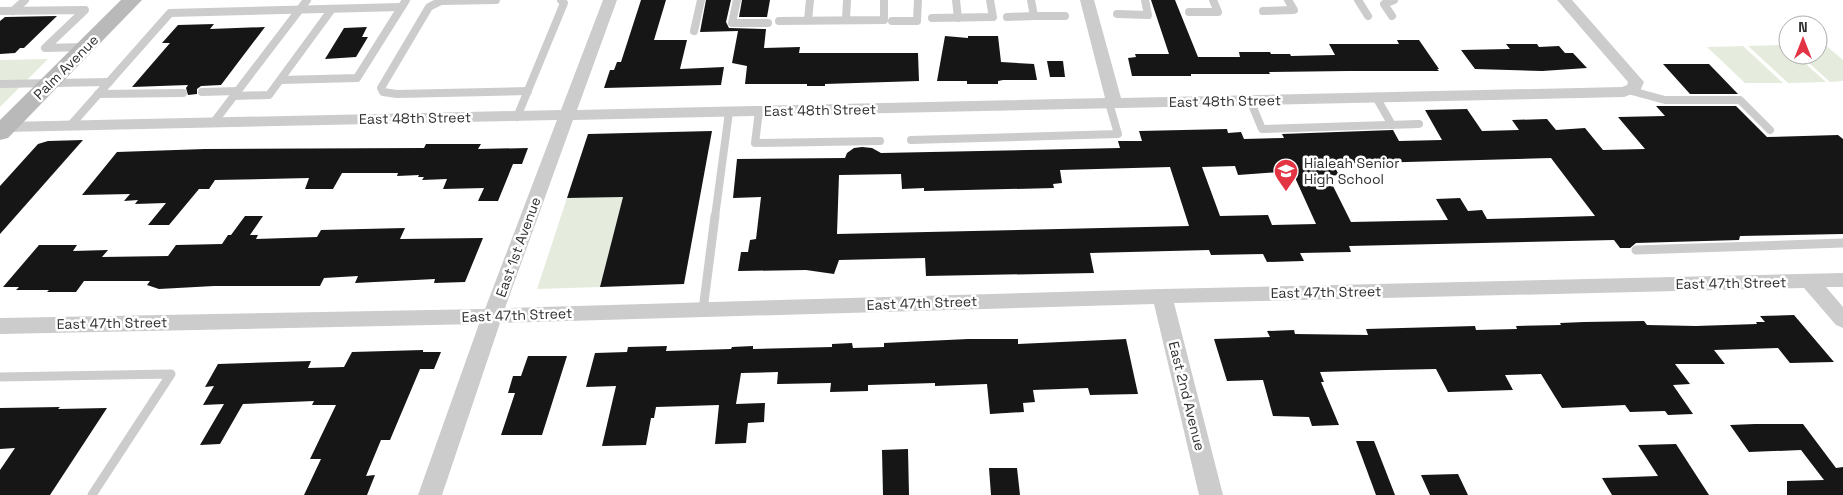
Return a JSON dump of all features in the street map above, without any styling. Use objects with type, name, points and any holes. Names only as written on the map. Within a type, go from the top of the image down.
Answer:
[{"type":"main road","name":"Palm Avenue","points":[[3,130],[132,0]]},
{"type":"street","name":"East 1st Avenue","points":[[430,495],[492,316],[610,0]]},
{"type":"street","points":[[1087,0],[1112,103]]},
{"type":"street","points":[[1564,0],[1636,82],[1631,89]]},
{"type":"street","name":"East 48th Street","points":[[3,130],[70,126],[220,122],[1624,92],[1631,89]]},
{"type":"street","name":"East 47th Street","points":[[0,326],[492,316],[1162,296],[1843,280]]},
{"type":"street","points":[[1809,281],[1843,320]]},
{"type":"street","name":"East 2nd Avenue","points":[[1162,296],[1211,495]]},
{"type":"lane","points":[[13,11],[25,0]]},
{"type":"lane","points":[[220,122],[236,94],[307,0]]},
{"type":"lane","points":[[496,0],[441,1],[429,7],[381,88],[383,92],[397,94],[528,91]]},
{"type":"lane","points":[[517,116],[564,3],[561,0]]},
{"type":"lane","points":[[694,31],[702,0]]},
{"type":"lane","points":[[737,0],[732,23],[768,23]]},
{"type":"lane","points":[[808,20],[810,0]]},
{"type":"lane","points":[[846,20],[847,0]]},
{"type":"lane","points":[[779,21],[884,20],[884,0]]},
{"type":"lane","points":[[892,22],[917,21],[918,0]]},
{"type":"lane","points":[[956,0],[958,18]]},
{"type":"lane","points":[[932,18],[993,17],[990,0]]},
{"type":"lane","points":[[1031,0],[1034,16]]},
{"type":"lane","points":[[1117,14],[1148,15],[1144,0]]},
{"type":"lane","points":[[1189,12],[1218,12],[1213,0]]},
{"type":"lane","points":[[1263,11],[1294,10],[1288,0]]},
{"type":"lane","points":[[1358,0],[1368,16]]},
{"type":"lane","points":[[1392,16],[1384,4],[1394,0]]},
{"type":"lane","points":[[70,126],[170,13],[332,9],[404,4]]},
{"type":"lane","points":[[281,80],[357,78],[404,4]]},
{"type":"lane","points":[[202,92],[269,96],[332,9]]},
{"type":"lane","points":[[0,11],[85,10],[45,48],[85,47]]},
{"type":"lane","points":[[1007,16],[1065,16]]},
{"type":"lane","points":[[0,84],[109,82]]},
{"type":"lane","points":[[1631,89],[1665,100],[1740,100],[1770,130]]},
{"type":"lane","points":[[98,94],[183,93]]},
{"type":"lane","points":[[1376,98],[1392,125]]},
{"type":"lane","points":[[1250,100],[1262,129],[1419,124]]},
{"type":"lane","points":[[911,140],[1118,134],[1112,103]]},
{"type":"lane","points":[[759,111],[755,143],[880,141]]},
{"type":"lane","points":[[703,310],[729,112]]},
{"type":"lane","points":[[1636,250],[1843,244]]},
{"type":"lane","points":[[0,377],[171,374],[92,495]]},
{"type":"green space","points":[[1778,45],[1778,65],[1807,65],[1826,82],[1788,83],[1748,46]]},
{"type":"green space","points":[[1743,46],[1783,83],[1745,83],[1707,47]]},
{"type":"green space","points":[[1828,47],[1843,60],[1843,81],[1830,82],[1811,65],[1828,65]]},
{"type":"green space","points":[[48,59],[0,107],[0,60]]},
{"type":"green space","points":[[623,197],[600,287],[537,289],[567,198]]},
{"type":"building","points":[[641,0],[666,0],[654,40],[687,40],[680,69],[724,67],[721,85],[604,88],[610,70],[614,70],[617,62],[621,62]]},
{"type":"building","points":[[706,0],[731,0],[726,22],[729,28],[766,29],[764,48],[800,47],[799,53],[918,53],[919,81],[825,84],[825,86],[807,86],[807,84],[745,84],[747,66],[732,63],[738,31],[700,32]]},
{"type":"building","points":[[742,0],[770,0],[767,17],[739,17]]},
{"type":"building","points":[[1151,0],[1175,0],[1198,57],[1240,57],[1239,52],[1270,52],[1271,54],[1290,54],[1291,56],[1335,55],[1329,44],[1399,44],[1397,40],[1419,40],[1439,71],[1269,72],[1270,74],[1132,76],[1128,58],[1136,57],[1135,54],[1169,54]]},
{"type":"building","points":[[57,16],[24,48],[20,48],[15,53],[0,54],[0,21],[5,17]]},
{"type":"building","points":[[214,24],[210,29],[265,27],[221,85],[201,86],[197,89],[197,94],[188,95],[186,88],[188,85],[132,87],[170,43],[162,43],[178,25]]},
{"type":"building","points":[[367,27],[362,37],[368,37],[356,57],[325,59],[344,28]]},
{"type":"building","points":[[945,36],[968,38],[968,36],[998,36],[1001,62],[1034,64],[1037,80],[1003,80],[998,81],[998,84],[967,84],[967,81],[937,81]]},
{"type":"building","points":[[1506,44],[1537,44],[1539,47],[1559,46],[1565,53],[1573,53],[1587,68],[1542,71],[1475,69],[1461,50],[1510,49]]},
{"type":"building","points":[[1047,61],[1063,61],[1065,77],[1050,77]]},
{"type":"building","points":[[1663,64],[1709,64],[1738,94],[1690,94]]},
{"type":"building","points":[[1656,106],[1736,106],[1767,137],[1838,135],[1843,139],[1843,234],[1740,236],[1739,240],[1636,243],[1630,248],[1620,248],[1614,240],[1349,246],[1351,252],[1300,253],[1304,261],[1267,262],[1263,254],[1211,255],[1209,250],[1090,253],[1094,273],[926,276],[925,258],[839,260],[834,274],[806,270],[738,271],[741,252],[748,252],[750,240],[756,239],[761,197],[733,198],[737,159],[845,158],[847,153],[854,148],[862,147],[872,148],[881,153],[1120,148],[1118,141],[1142,141],[1139,131],[1227,129],[1228,133],[1241,132],[1244,139],[1284,138],[1282,134],[1393,130],[1399,141],[1442,140],[1425,110],[1467,109],[1482,131],[1519,130],[1512,120],[1547,119],[1556,130],[1585,128],[1603,150],[1645,149],[1618,117],[1665,116]],"holes":[[[1551,158],[1595,216],[1487,219],[1482,210],[1468,211],[1460,198],[1436,199],[1448,220],[1351,222],[1328,176],[1339,175],[1333,164]],[[1235,166],[1238,175],[1292,171],[1316,224],[1272,225],[1268,215],[1220,216],[1202,167]],[[1170,167],[1189,226],[837,234],[839,175],[901,174],[902,189],[924,188],[924,191],[1054,188],[1053,184],[1062,183],[1060,170]]]},
{"type":"building","points":[[712,131],[684,284],[600,287],[623,197],[567,198],[588,134]]},
{"type":"building","points":[[83,140],[0,234],[0,186],[38,144],[48,141]]},
{"type":"building","points":[[426,144],[481,144],[478,149],[528,148],[522,164],[513,164],[498,201],[478,201],[484,188],[443,189],[447,179],[422,180],[424,177],[418,177],[419,175],[397,176],[398,173],[342,173],[333,189],[305,189],[309,178],[215,180],[209,189],[199,189],[169,225],[148,225],[166,203],[135,204],[138,200],[124,201],[130,194],[82,195],[117,152],[205,149],[424,148]]},
{"type":"building","points":[[245,216],[263,216],[250,235],[258,235],[256,239],[317,237],[321,230],[405,228],[400,239],[483,238],[465,282],[434,283],[435,279],[355,283],[358,276],[324,278],[320,286],[214,286],[159,289],[147,285],[150,281],[84,281],[76,292],[16,290],[19,287],[3,287],[39,245],[77,245],[73,251],[108,250],[102,257],[168,256],[176,245],[222,244]]},
{"type":"building","points":[[1794,315],[1834,362],[1790,363],[1778,348],[1714,350],[1725,364],[1675,364],[1690,384],[1673,385],[1693,414],[1668,415],[1665,411],[1630,412],[1625,405],[1562,408],[1541,374],[1505,375],[1513,390],[1448,392],[1436,369],[1320,372],[1324,382],[1321,382],[1339,425],[1312,426],[1309,417],[1273,416],[1263,380],[1227,381],[1214,339],[1270,337],[1267,331],[1294,330],[1295,334],[1368,335],[1366,329],[1475,326],[1476,330],[1517,329],[1516,326],[1561,325],[1560,323],[1584,322],[1644,321],[1647,325],[1696,326],[1757,324],[1756,322],[1765,322],[1760,316]]},
{"type":"building","points":[[1018,339],[1018,344],[1126,339],[1138,394],[1090,395],[1088,388],[1033,390],[1035,402],[1023,403],[1024,412],[990,414],[987,384],[935,386],[935,383],[868,385],[868,391],[830,392],[831,383],[777,384],[778,372],[741,373],[736,404],[765,403],[764,422],[748,423],[746,443],[715,444],[719,405],[656,407],[654,418],[651,418],[646,445],[602,446],[616,386],[586,387],[595,353],[627,352],[628,347],[667,346],[666,351],[731,349],[732,347],[753,346],[753,349],[832,347],[832,344],[852,343],[853,348],[884,347],[884,343]]},
{"type":"building","points":[[423,350],[423,352],[441,352],[434,369],[420,369],[390,440],[381,440],[366,476],[375,475],[367,495],[304,495],[321,459],[310,459],[336,405],[312,405],[314,401],[243,404],[220,444],[200,445],[224,404],[203,405],[214,386],[205,387],[218,364],[311,361],[308,368],[344,367],[352,352]]},
{"type":"building","points":[[528,356],[567,356],[542,435],[501,435],[515,393],[508,393],[513,376],[521,376]]},
{"type":"building","points":[[60,407],[58,409],[107,408],[50,495],[0,495],[0,470],[15,448],[0,449],[0,408]]},
{"type":"building","points":[[1803,424],[1836,468],[1843,467],[1843,495],[1787,495],[1787,481],[1824,480],[1801,450],[1749,452],[1730,425]]},
{"type":"building","points":[[1356,441],[1374,441],[1395,495],[1376,495]]},
{"type":"building","points":[[1676,444],[1709,495],[1612,495],[1602,478],[1658,476],[1638,445]]},
{"type":"building","points":[[908,449],[909,495],[883,495],[882,450]]},
{"type":"building","points":[[989,468],[1017,468],[1020,495],[991,495]]},
{"type":"building","points":[[1458,474],[1468,495],[1430,495],[1421,475]]},
{"type":"place","name":"Hialeah Senior High School","points":[[1286,192]]}]
